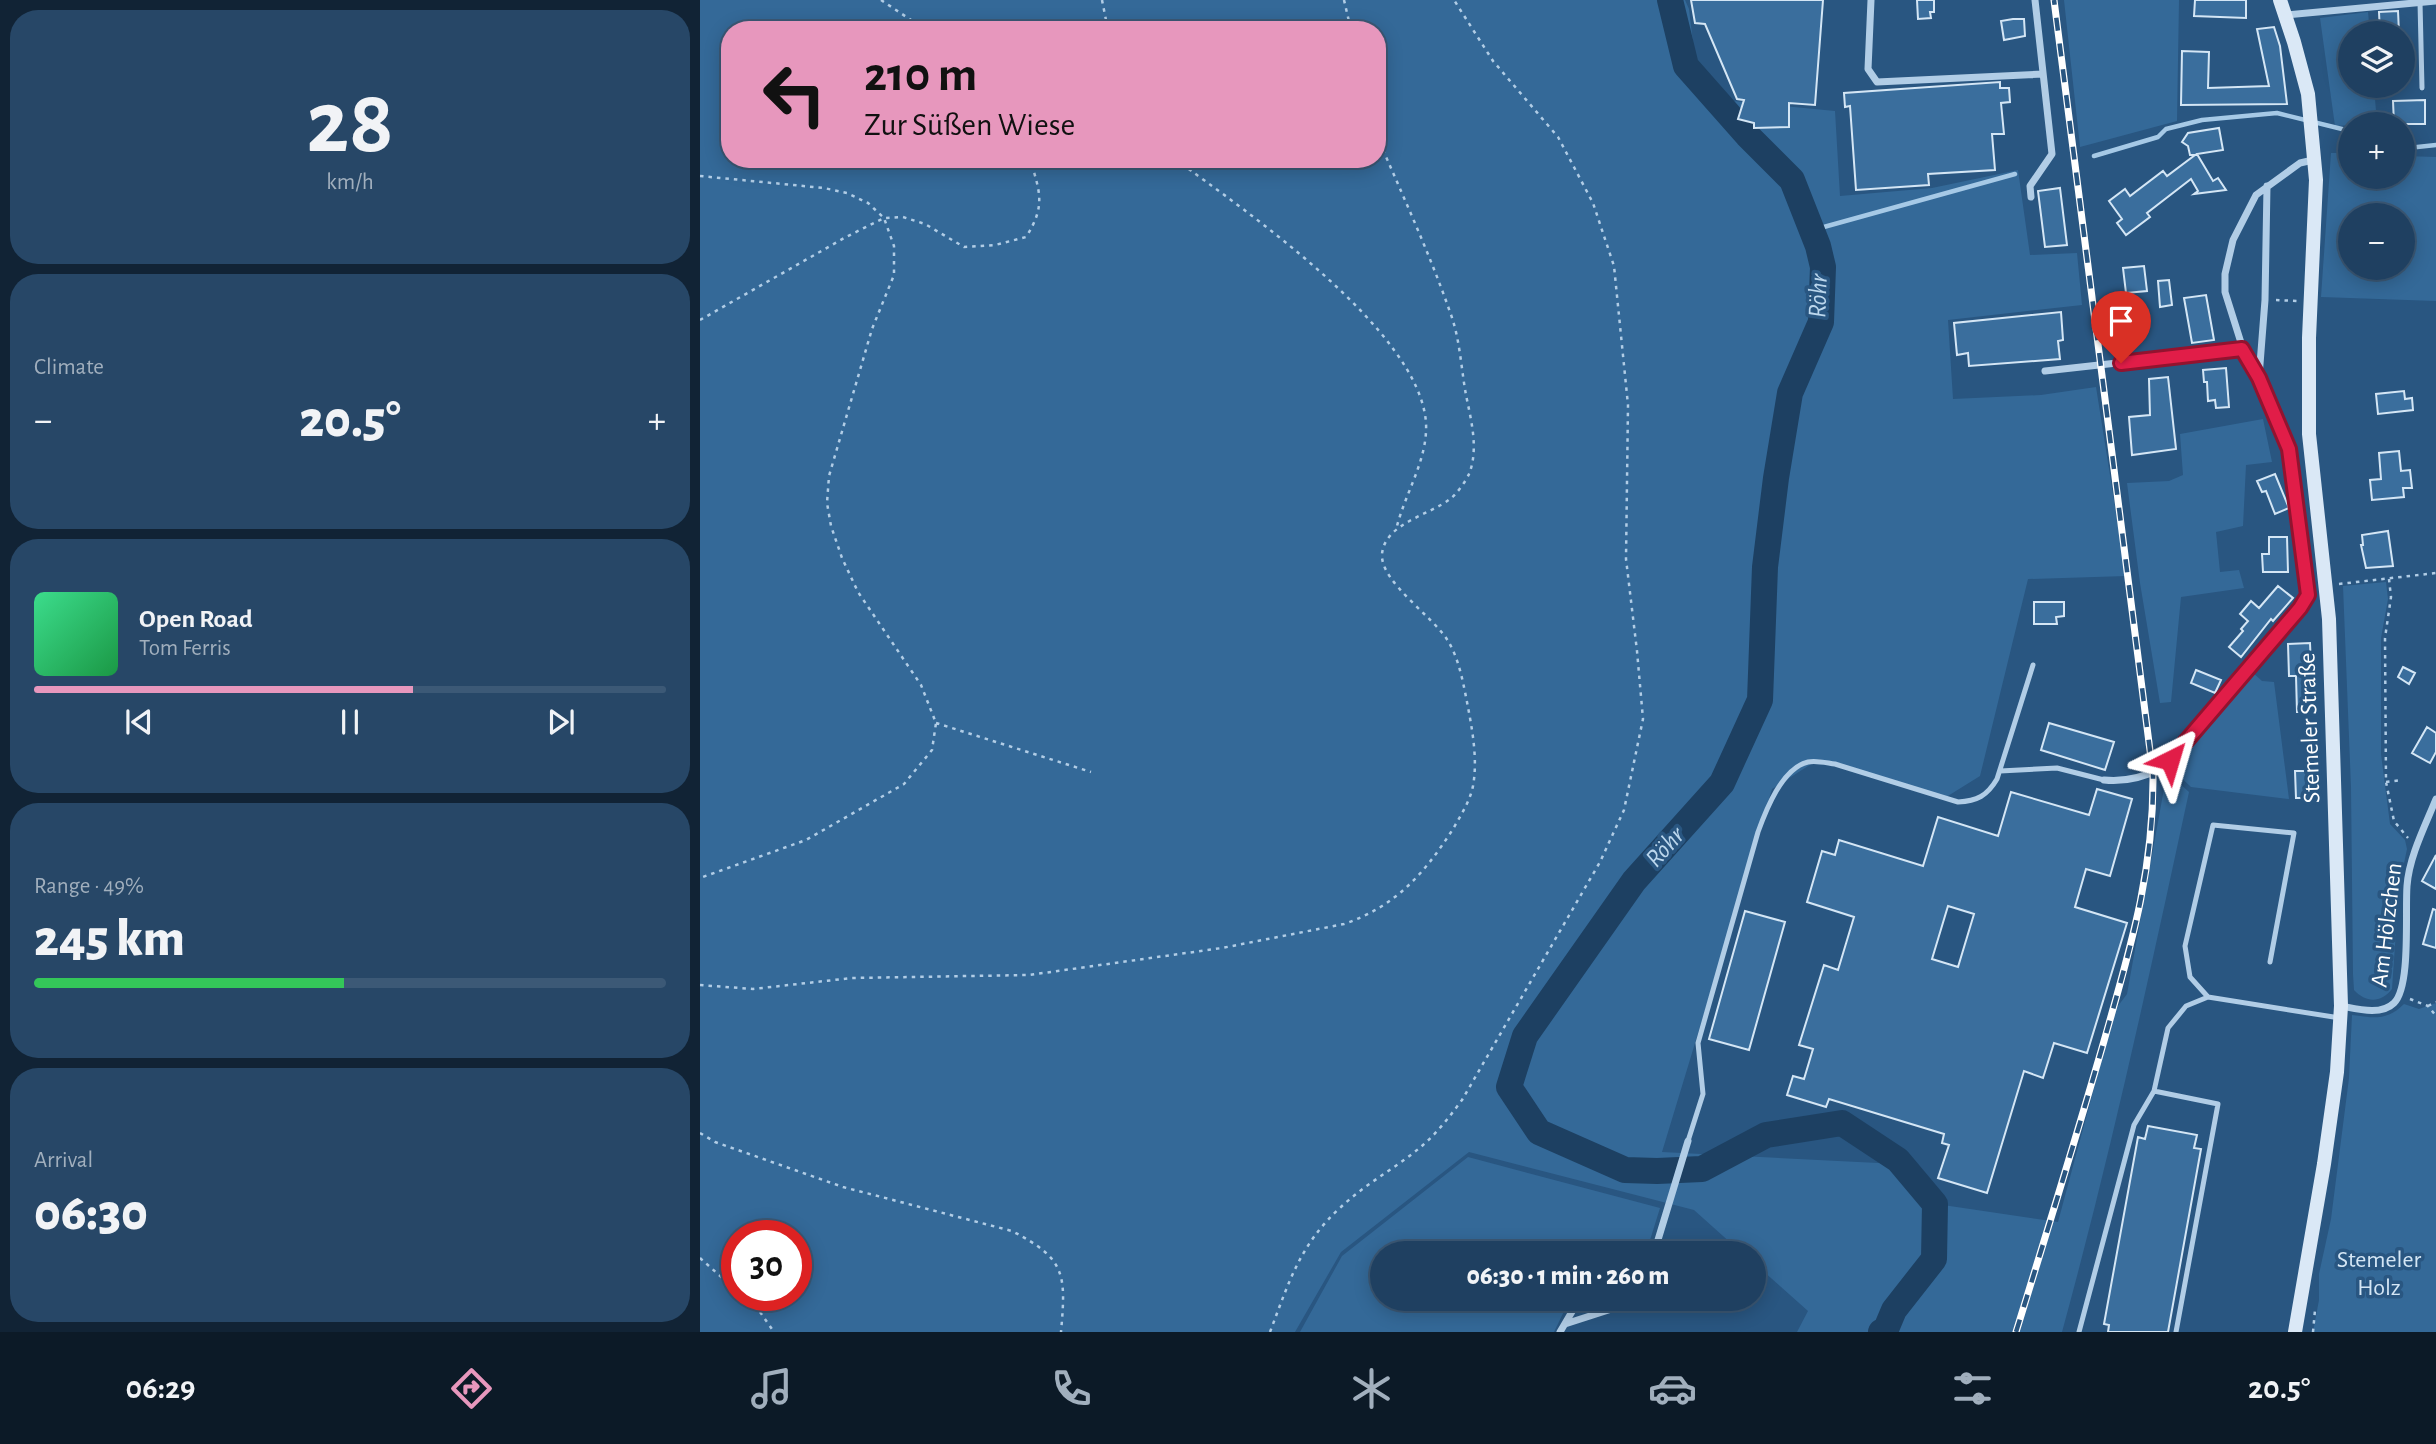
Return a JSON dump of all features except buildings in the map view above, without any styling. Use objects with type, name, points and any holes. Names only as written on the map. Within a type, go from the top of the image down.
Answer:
[{"type":"main road","name":"Stemeler Straße","points":[[2280,0],[2308,94],[2314,160],[2316,200],[2309,434],[2329,619],[2340,1012],[2337,1072],[2295,1332]]},
{"type":"street","points":[[1871,0],[1868,69],[1877,82],[2043,74]]},
{"type":"street","points":[[2031,197],[2030,186],[2052,154],[2035,0]]},
{"type":"street","points":[[2286,15],[2436,1]]},
{"type":"street","points":[[2104,780],[2131,779],[2160,769],[2300,608],[2308,595],[2289,449],[2259,378],[2242,349],[2225,292],[2225,274],[2233,240],[2256,195],[2300,163],[2314,160]]},
{"type":"street","points":[[2259,378],[2265,300],[2267,186]]},
{"type":"street","points":[[2045,371],[2242,349]]},
{"type":"street","name":"Am Hölzchen","points":[[2340,1012],[2388,1007],[2400,996],[2404,975],[2407,883],[2417,846],[2436,799]]},
{"type":"street","points":[[1657,1241],[1688,1141]]},
{"type":"street","points":[[1560,1332],[1572,1311]]},
{"type":"street","points":[[1565,1324],[1605,1311]]},
{"type":"lane","points":[[2420,2],[2422,88]]},
{"type":"lane","points":[[1688,1141],[1703,1094],[1698,1043],[1758,832],[1768,806],[1783,782],[1794,769],[1808,762],[1820,762],[1835,764],[1958,802],[1973,801],[1988,793],[2000,771],[2033,665]]},
{"type":"lane","points":[[2000,771],[2057,768],[2104,780]]},
{"type":"lane","points":[[2208,997],[2190,977],[2185,946],[2213,825],[2294,833],[2270,962]]},
{"type":"lane","points":[[2078,1332],[2134,1125],[2154,1091],[2168,1028],[2186,1006],[2208,997],[2340,1012]]},
{"type":"lane","points":[[2154,1091],[2218,1104],[2176,1332]]},
{"type":"path","points":[[881,0],[912,21]]},
{"type":"path","points":[[1102,0],[1106,21]]},
{"type":"path","points":[[1344,0],[1348,21]]},
{"type":"path","points":[[1270,1332],[1295,1265],[1314,1237],[1341,1206],[1422,1146],[1462,1100],[1600,862],[1624,810],[1643,719],[1626,559],[1628,405],[1614,266],[1593,203],[1558,138],[1493,61],[1454,0]]},
{"type":"path","points":[[700,985],[753,989],[852,978],[1029,975],[1236,945],[1363,918],[1404,892],[1437,855],[1469,799],[1475,768],[1472,728],[1465,691],[1449,642],[1438,627],[1399,588],[1386,570],[1382,555],[1386,542],[1396,530],[1452,499],[1469,474],[1474,436],[1451,314],[1386,157]]},
{"type":"path","points":[[700,320],[884,218],[903,217],[925,224],[964,247],[995,245],[1026,237],[1037,220],[1041,196],[1033,168]]},
{"type":"path","points":[[1187,168],[1241,207],[1339,288],[1391,344],[1422,399],[1426,424],[1423,447],[1396,530]]},
{"type":"path","points":[[700,176],[824,188],[847,193],[868,203],[884,218],[894,246],[894,275],[872,329],[829,476],[827,503],[831,526],[842,558],[858,592],[921,685],[936,723],[932,750],[904,784],[806,840],[700,878]]},
{"type":"path","points":[[2265,300],[2311,302]]},
{"type":"path","points":[[2326,585],[2436,573]]},
{"type":"path","points":[[2389,579],[2391,597],[2385,638],[2386,782],[2394,821],[2417,846]]},
{"type":"path","points":[[936,723],[1091,772]]},
{"type":"path","points":[[2386,782],[2402,780]]},
{"type":"path","points":[[2400,996],[2428,1006],[2436,1016]]},
{"type":"path","points":[[2428,1006],[2436,1002]]},
{"type":"path","points":[[700,1133],[715,1142],[843,1187],[1012,1231],[1034,1242],[1058,1265],[1064,1298],[1060,1332]]},
{"type":"path","points":[[700,1258],[721,1277]]},
{"type":"path","points":[[759,1311],[774,1332]]},
{"type":"green space","points":[[700,0],[1685,0],[1689,9],[1695,59],[1733,101],[1835,111],[1840,196],[1932,188],[2018,170],[2030,255],[2077,253],[2082,305],[1948,320],[1953,399],[2041,395],[2096,387],[2126,576],[2028,579],[1980,776],[1943,799],[1819,759],[1772,789],[1662,1152],[1898,1164],[1943,1205],[2058,1222],[2115,1010],[2127,994],[2167,772],[2189,792],[2145,995],[2062,1332],[1797,1332],[1808,1311],[1766,1274],[1766,1241],[1729,1241],[1694,1210],[1469,1152],[1341,1252],[1295,1332],[700,1332]]},
{"type":"green space","points":[[2064,0],[2179,0],[2177,121],[2080,147]]},
{"type":"green space","points":[[2368,12],[2369,21],[2338,21],[2338,98],[2375,98],[2376,112],[2338,112],[2338,126],[2335,126],[2320,18]]},
{"type":"green space","points":[[2331,153],[2338,153],[2338,189],[2415,189],[2415,156],[2436,157],[2436,301],[2321,297]]},
{"type":"green space","points":[[2263,419],[2272,462],[2246,465],[2243,526],[2216,532],[2220,572],[2239,570],[2244,588],[2181,597],[2171,702],[2160,703],[2127,483],[2169,481],[2183,475],[2180,434]]},
{"type":"green space","points":[[2386,582],[2388,599],[2381,638],[2381,754],[2390,824],[2405,840],[2407,849],[2399,887],[2392,989],[2383,997],[2373,1000],[2354,990],[2351,787],[2343,586]]},
{"type":"green space","points":[[2251,671],[2262,681],[2274,682],[2289,799],[2191,787],[2173,770]]},
{"type":"green space","name":"Stemeler Holz","points":[[2436,1003],[2436,1332],[2313,1332],[2319,1300],[2319,1274],[2331,1219],[2349,1078],[2352,1015],[2380,1017],[2392,1013],[2404,1004],[2419,1009]]},
{"type":"green space","points":[[1468,1157],[1660,1208],[1650,1241],[1370,1241],[1370,1311],[1564,1311],[1554,1332],[1300,1332],[1342,1256]]},
{"type":"waterway","name":"Röhr","points":[[1670,0],[1686,66],[1747,135],[1792,180],[1818,246],[1823,267],[1821,322],[1790,393],[1776,478],[1765,567],[1760,700],[1722,783],[1634,881],[1525,1036],[1509,1087],[1539,1132],[1625,1170],[1702,1169],[1766,1135],[1842,1123],[1898,1160],[1935,1204],[1934,1259],[1894,1310],[1886,1329],[1881,1332]]},
{"type":"waterway","points":[[2094,156],[2158,137],[2166,129],[2202,120],[2277,113],[2338,128]]},
{"type":"waterway","points":[[2415,147],[2436,145]]},
{"type":"waterway","points":[[1813,230],[2015,174]]},
{"type":"railway","points":[[2016,1332],[2123,974],[2145,877],[2152,810],[2153,774],[2054,0]]},
{"type":"route","points":[[2121,363],[2242,349],[2259,378],[2289,449],[2306,565],[2308,595],[2300,608],[2170,760]]}]
